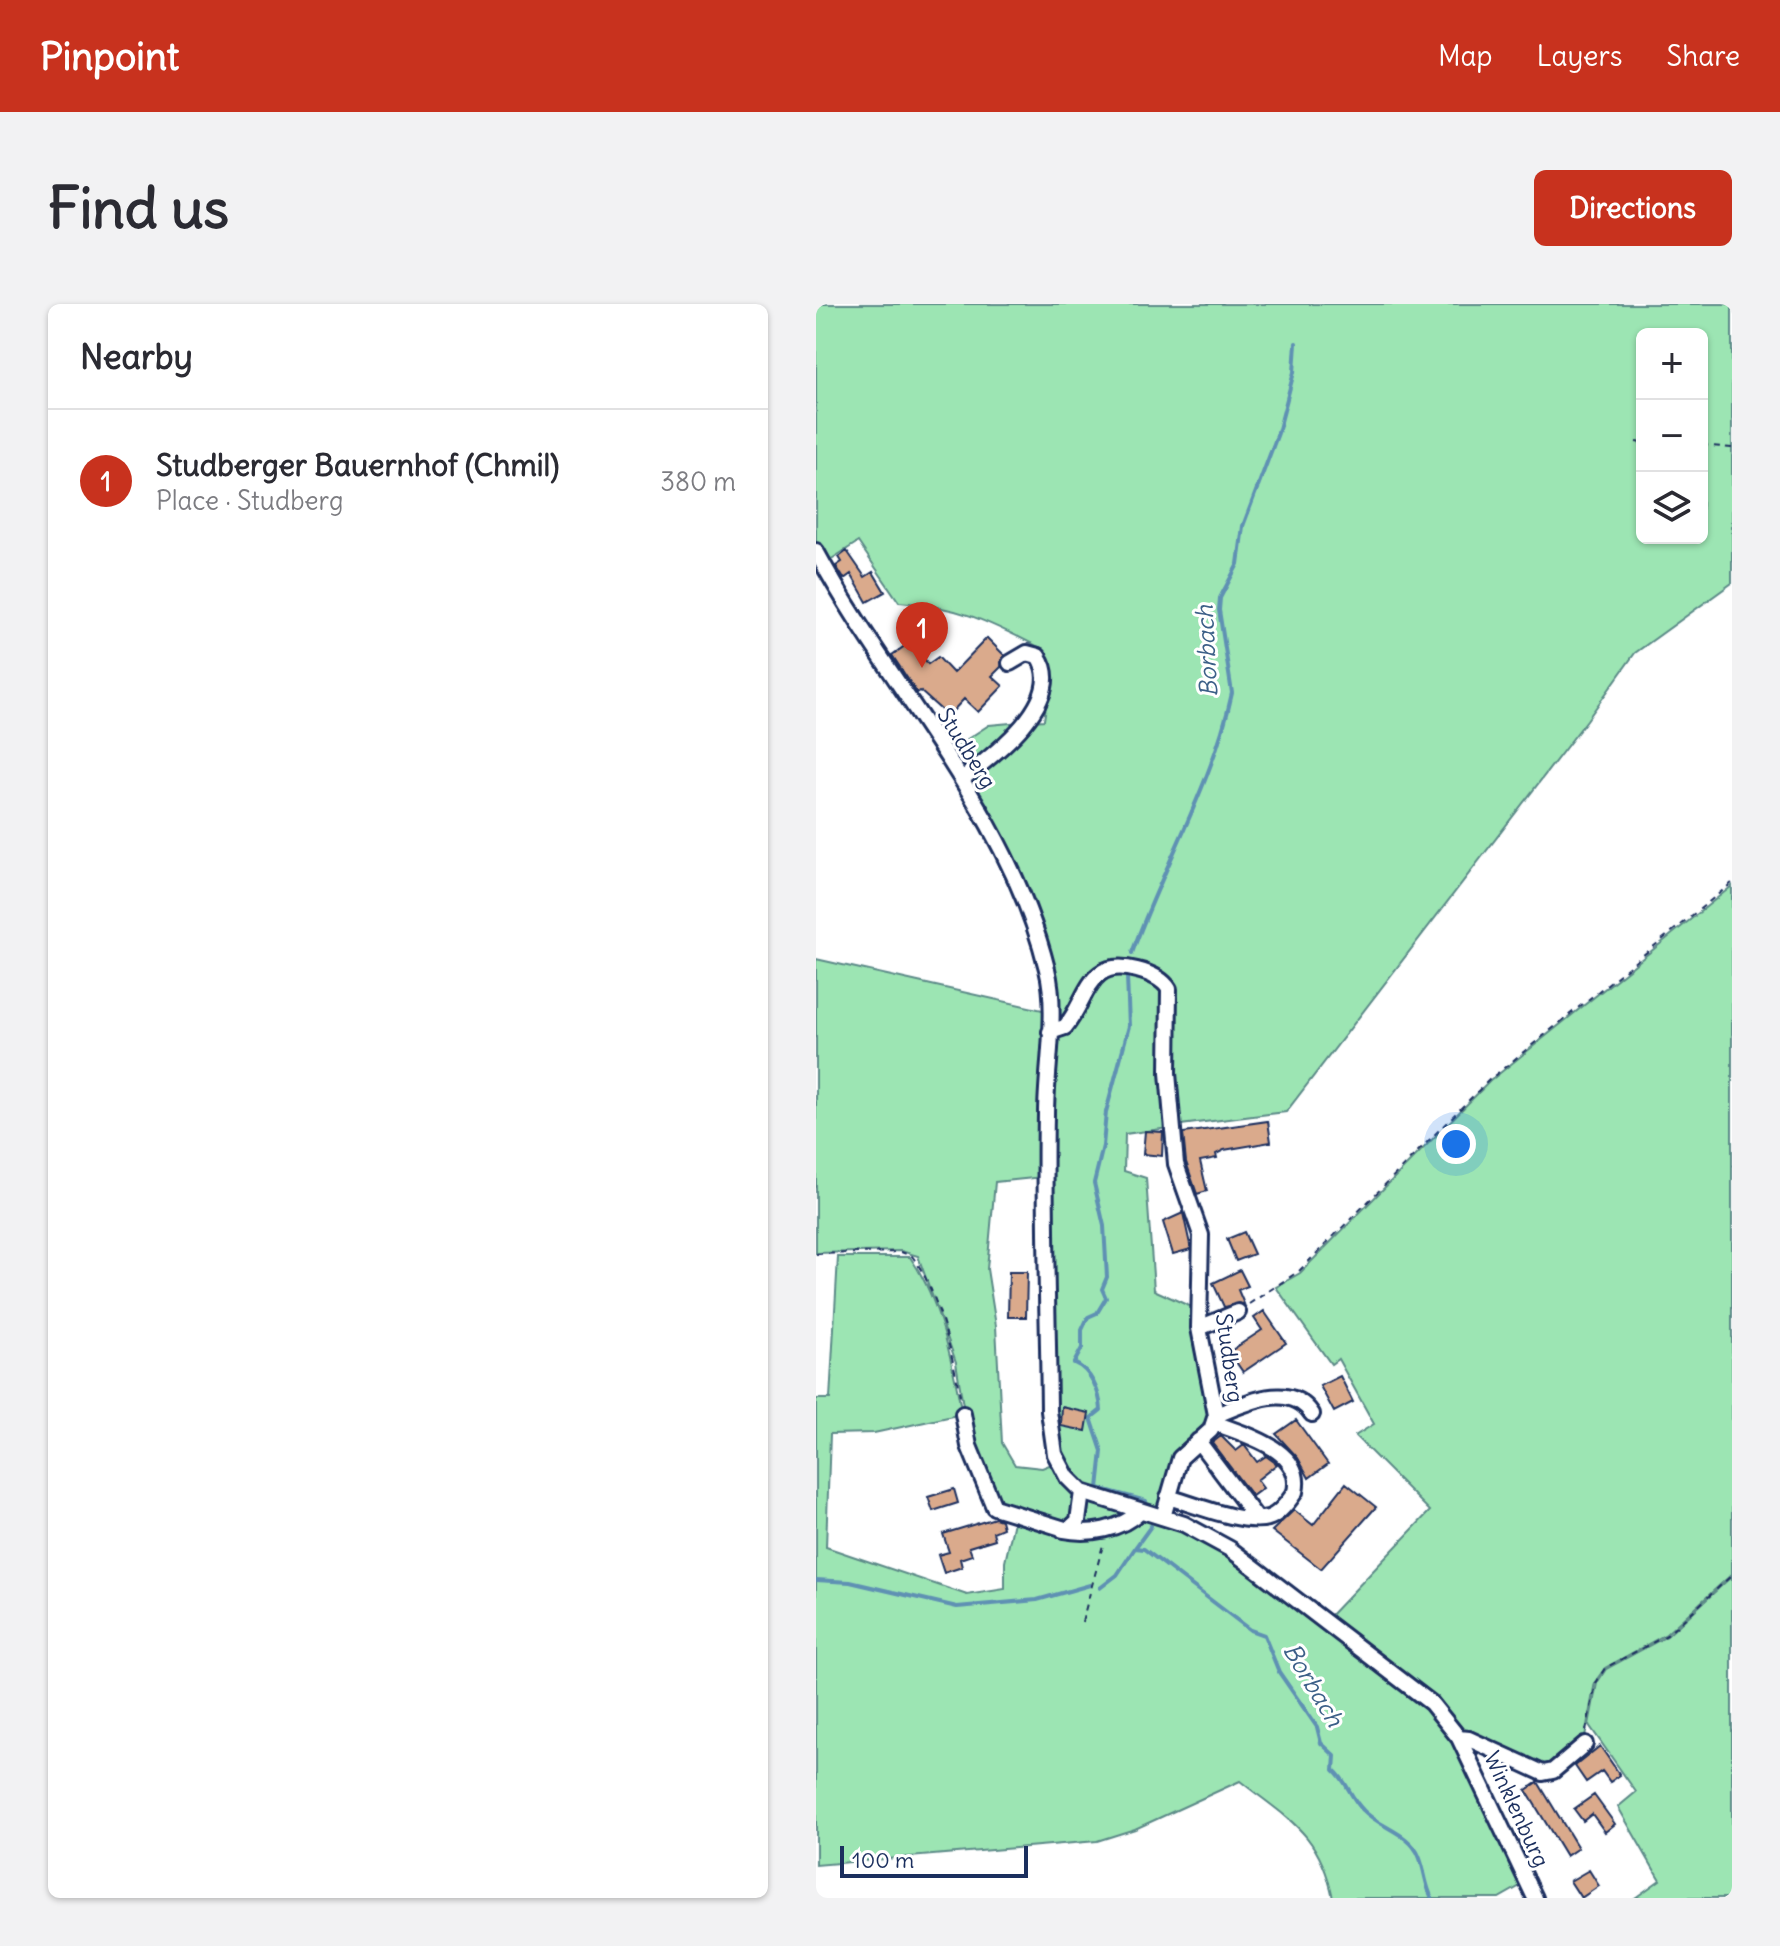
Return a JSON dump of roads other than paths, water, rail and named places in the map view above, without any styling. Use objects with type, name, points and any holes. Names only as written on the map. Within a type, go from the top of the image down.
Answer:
[{"type":"street","name":"Studberg","points":[[816,551],[861,629],[962,779],[1001,849],[1032,921],[1049,976],[1045,1176],[1050,1431],[1061,1468],[1082,1492]]},
{"type":"street","points":[[962,779],[1032,716],[1041,699],[1045,671],[1038,656],[1027,653],[1010,663]]},
{"type":"street","name":"Studberg","points":[[1050,1032],[1065,1027],[1093,978],[1107,968],[1143,972],[1163,981],[1169,989],[1168,1073],[1176,1164],[1201,1235],[1203,1277],[1199,1328],[1215,1419],[1180,1458],[1163,1517]]},
{"type":"street","points":[[1199,1328],[1238,1312]]},
{"type":"street","points":[[1215,1419],[1278,1396],[1299,1400],[1312,1414]]},
{"type":"street","points":[[963,1414],[969,1446],[994,1507],[1084,1534],[1124,1522],[1140,1511]]},
{"type":"street","points":[[1168,1497],[1257,1519],[1274,1516],[1295,1492],[1291,1468],[1277,1449],[1215,1419]]},
{"type":"street","points":[[1198,1441],[1257,1519]]},
{"type":"street","points":[[1063,1530],[1072,1528],[1078,1521],[1082,1492],[1163,1517]]},
{"type":"street","name":"Winklenburg","points":[[1163,1517],[1207,1535],[1258,1568],[1431,1703],[1459,1738],[1535,1898]]},
{"type":"street","points":[[1459,1738],[1469,1739],[1543,1773],[1553,1771],[1585,1744]]},
{"type":"waterway","name":"Borbach","points":[[1132,953],[1200,792],[1224,726],[1232,693],[1219,610],[1220,598],[1238,564],[1243,526],[1278,433],[1294,372],[1296,343]]},
{"type":"waterway","name":"Borbach","points":[[1127,977],[1129,1026],[1106,1112],[1103,1146],[1094,1183],[1104,1226],[1107,1277],[1102,1289],[1106,1298],[1097,1313],[1088,1317],[1082,1330],[1082,1348],[1074,1363],[1090,1376],[1100,1403],[1101,1410],[1091,1418],[1102,1451],[1098,1488],[1146,1501]]},
{"type":"waterway","name":"Borbach","points":[[1151,1526],[1135,1548],[1144,1549],[1250,1630],[1264,1635],[1279,1672],[1317,1727],[1321,1743],[1335,1756],[1334,1770],[1363,1810],[1415,1848],[1432,1898]]},
{"type":"waterway","points":[[1100,1588],[1117,1575],[1135,1548]]},
{"type":"waterway","points":[[816,1580],[850,1582],[957,1607],[1037,1600],[1090,1585]]},
{"type":"place","name":"Studberger Bauernhof (Chmil)","points":[[922,668]]}]
